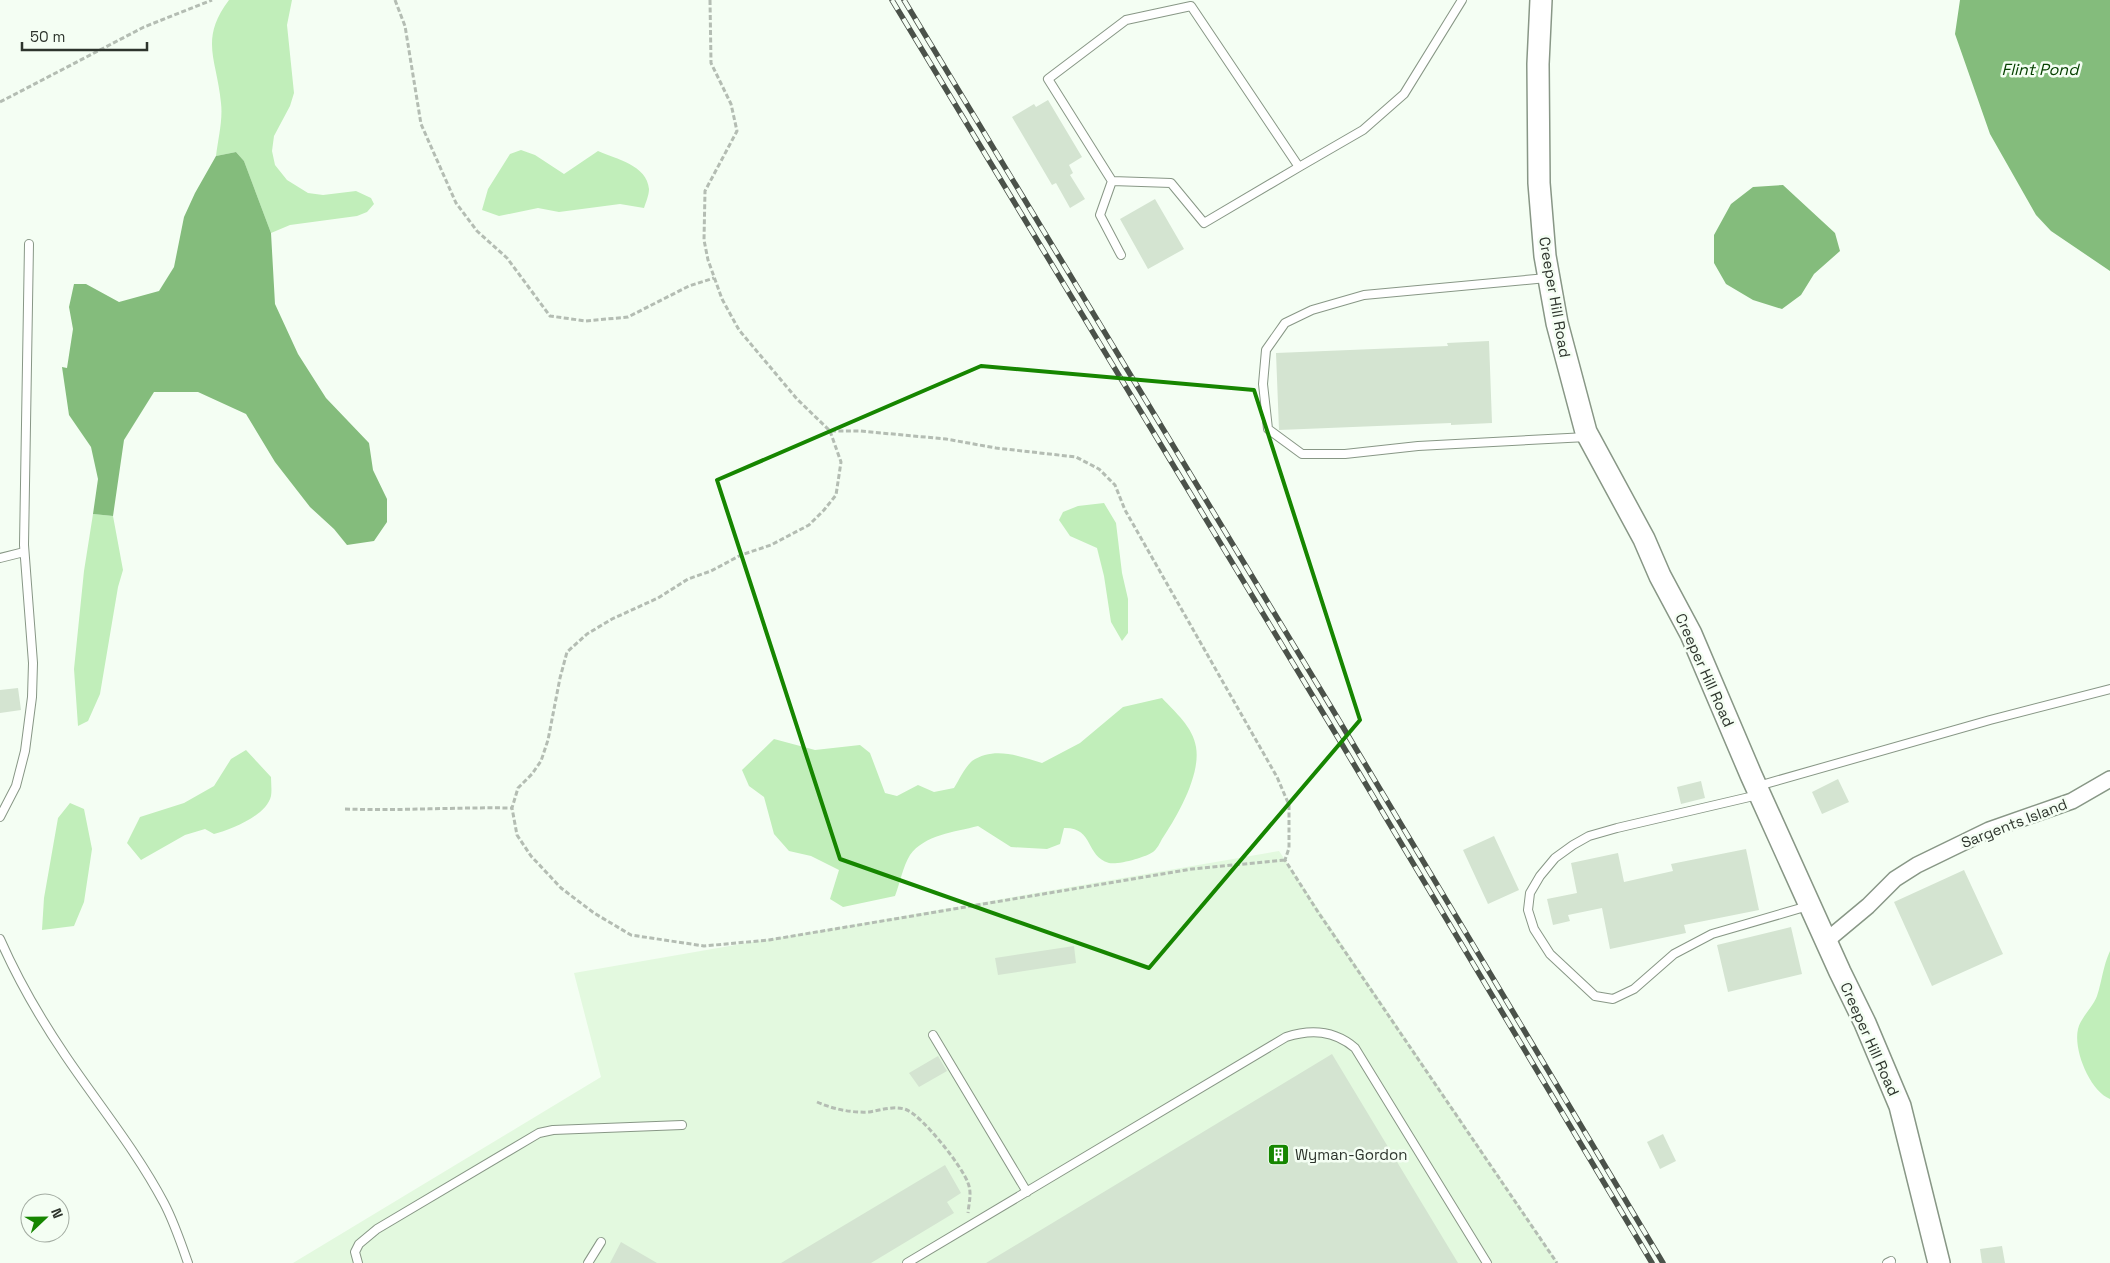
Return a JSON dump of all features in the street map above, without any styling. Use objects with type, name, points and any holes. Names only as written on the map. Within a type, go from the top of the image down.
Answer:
[{"type":"street","name":"Creeper Hill Road","points":[[1541,0],[1538,64],[1539,183],[1545,256],[1557,324],[1574,391],[1589,437],[1644,539],[1660,576],[1691,634],[1758,790],[1866,1023],[1900,1106],[1939,1263]]},
{"type":"street","name":"Sargents Island","points":[[1826,940],[1868,906],[1895,879],[1913,868],[1990,830],[2072,801],[2110,779]]},
{"type":"lane","points":[[1112,181],[1170,183],[1204,223],[1363,130],[1404,94],[1462,0]]},
{"type":"lane","points":[[1112,181],[1048,80],[1126,20],[1192,6],[1299,167]]},
{"type":"lane","points":[[1112,181],[1100,215],[1120,255]]},
{"type":"lane","points":[[0,817],[16,786],[24,751],[32,697],[33,664],[24,552],[29,244]]},
{"type":"lane","points":[[1549,278],[1364,294],[1312,310],[1285,323],[1266,350],[1262,384],[1268,429],[1302,454],[1345,454],[1418,446],[1589,437]]},
{"type":"lane","points":[[0,558],[24,552]]},
{"type":"lane","points":[[1810,905],[1712,934],[1674,954],[1634,989],[1613,999],[1595,996],[1550,954],[1534,929],[1528,910],[1530,893],[1540,876],[1555,858],[1589,836],[1758,790],[1990,720],[2110,689]]},
{"type":"lane","points":[[0,940],[18,978],[36,1009],[64,1053],[131,1149],[156,1190],[170,1217],[188,1263]]},
{"type":"lane","points":[[908,1263],[1286,1037],[1316,1030],[1346,1040],[1355,1048],[1486,1263]]},
{"type":"lane","points":[[933,1036],[1027,1192]]},
{"type":"lane","points":[[358,1263],[355,1252],[359,1244],[377,1230],[539,1133],[561,1129],[682,1124]]},
{"type":"lane","points":[[588,1263],[601,1242]]},
{"type":"path","points":[[0,102],[144,28],[212,0]]},
{"type":"path","points":[[395,0],[405,26],[421,124],[456,203],[477,231],[507,258],[550,316],[586,321],[628,317],[689,286],[714,278]]},
{"type":"path","points":[[710,0],[711,63],[731,104],[737,132],[705,191],[704,240],[708,260],[722,299],[739,330],[797,400],[830,432],[841,462],[836,495],[809,525],[771,545],[741,555],[711,571],[688,579],[658,598],[612,619],[587,634],[567,652],[558,686],[548,740],[541,761],[532,774],[518,788],[512,808],[517,835],[531,856],[561,888],[594,913],[631,935],[704,946],[770,940],[1192,869],[1285,860]]},
{"type":"path","points":[[830,432],[860,431],[946,439],[1005,449],[1076,457],[1099,469],[1115,485],[1125,510],[1277,777],[1289,805],[1289,848],[1285,860]]},
{"type":"path","points":[[345,809],[512,808]]},
{"type":"path","points":[[1285,860],[1318,912],[1557,1263]]},
{"type":"path","points":[[817,1102],[832,1109],[851,1111],[869,1112],[888,1108],[906,1110],[921,1120],[956,1161],[968,1182],[971,1194],[966,1228]]},
{"type":"highlighted area","points":[[981,366],[1254,390],[1360,720],[1149,968],[840,859],[717,480]]},
{"type":"shaded area","points":[[229,0],[292,0],[287,25],[294,93],[290,106],[274,136],[272,151],[275,165],[287,180],[308,193],[323,195],[356,191],[371,198],[374,204],[367,212],[357,216],[290,225],[271,233],[244,161],[236,152],[216,156],[221,109],[212,39],[220,14]]},
{"type":"shaded area","points":[[521,150],[535,155],[564,174],[598,151],[622,160],[643,174],[647,181],[649,191],[644,208],[620,204],[559,212],[538,208],[499,216],[482,210],[488,189],[510,154]]},
{"type":"shaded area","points":[[1104,503],[1116,523],[1122,573],[1128,599],[1128,633],[1122,641],[1111,622],[1104,576],[1097,548],[1070,536],[1059,520],[1063,512],[1078,506]]},
{"type":"shaded area","points":[[93,514],[113,516],[123,570],[118,587],[100,694],[88,721],[78,726],[74,669],[84,571]]},
{"type":"shaded area","points":[[1162,698],[1183,720],[1191,733],[1196,747],[1195,770],[1181,808],[1156,849],[1145,856],[1119,863],[1109,863],[1101,859],[1085,837],[1074,829],[1064,828],[1060,844],[1047,849],[1011,847],[978,826],[941,835],[916,848],[905,864],[895,896],[843,907],[830,899],[839,870],[811,856],[789,851],[774,834],[764,797],[749,786],[742,770],[774,739],[815,750],[860,745],[870,753],[885,793],[897,796],[918,785],[934,792],[954,788],[969,764],[980,756],[998,753],[1007,754],[1042,763],[1080,743],[1123,707]]},
{"type":"shaded area","points":[[246,750],[271,777],[271,796],[263,809],[247,821],[221,832],[214,834],[205,829],[185,835],[141,860],[127,843],[140,817],[184,803],[214,786],[231,759]]},
{"type":"shaded area","points":[[70,803],[84,809],[92,849],[84,902],[74,926],[42,930],[44,898],[58,818]]},
{"type":"shaded area","name":"Wyman-Gordon","points":[[1279,851],[1558,1263],[293,1263],[601,1077],[574,973]]},
{"type":"shaded area","points":[[2110,951],[2110,1099],[2096,1088],[2090,1079],[2081,1058],[2077,1038],[2078,1029],[2084,1016],[2097,996]]},
{"type":"water","name":"Flint Pond","points":[[1960,0],[2110,0],[2110,271],[2051,231],[2036,215],[1990,134],[1955,34]]},
{"type":"water","points":[[236,152],[244,161],[271,233],[275,304],[298,354],[326,398],[369,443],[373,470],[387,499],[387,522],[374,541],[347,545],[334,529],[310,507],[275,462],[246,414],[198,392],[154,392],[124,440],[113,516],[93,514],[98,479],[91,447],[69,415],[62,367],[67,368],[73,329],[69,307],[74,284],[86,284],[119,302],[159,291],[174,267],[184,217],[195,193],[216,156]]},
{"type":"water","points":[[1783,185],[1835,233],[1840,251],[1814,274],[1801,295],[1782,309],[1753,300],[1726,284],[1714,263],[1714,235],[1731,204],[1753,187]]},
{"type":"building","points":[[1048,100],[1082,157],[1069,165],[1073,173],[1070,175],[1085,199],[1070,208],[1056,183],[1052,185],[1012,117],[1034,104],[1036,107]]},
{"type":"building","points":[[1155,199],[1184,249],[1148,269],[1120,219]]},
{"type":"building","points":[[1489,341],[1492,423],[1279,430],[1276,353],[1448,346],[1447,343]]},
{"type":"building","points":[[18,688],[21,710],[0,713],[0,690]]},
{"type":"building","points":[[1838,779],[1849,802],[1822,814],[1812,792]]},
{"type":"building","points":[[1701,781],[1705,798],[1681,804],[1677,787]]},
{"type":"building","points":[[1494,836],[1519,890],[1488,904],[1463,850]]},
{"type":"building","points":[[1746,849],[1759,910],[1684,925],[1686,933],[1610,949],[1602,908],[1568,915],[1570,921],[1553,925],[1547,899],[1577,893],[1571,863],[1618,853],[1624,882],[1673,871],[1671,864]]},
{"type":"building","points":[[1964,870],[2003,954],[1932,986],[1894,902]]},
{"type":"building","points":[[1791,927],[1802,974],[1728,992],[1717,945]]},
{"type":"building","points":[[1074,946],[1076,963],[998,975],[995,958]]},
{"type":"building","name":"Wyman-Gordon","points":[[1332,1054],[1458,1263],[986,1263]]},
{"type":"building","points":[[938,1056],[947,1071],[919,1087],[909,1073]]},
{"type":"building","points":[[1663,1134],[1676,1161],[1660,1169],[1647,1142]]},
{"type":"building","points":[[945,1165],[961,1193],[947,1202],[954,1213],[871,1263],[781,1263]]},
{"type":"building","points":[[621,1242],[657,1263],[610,1263]]},
{"type":"building","points":[[2002,1246],[2005,1263],[1982,1263],[1980,1249]]},
{"type":"railway","points":[[892,0],[1340,741],[1652,1263]]},
{"type":"railway","points":[[904,0],[1331,707],[1663,1263]]},
{"type":"place","name":"Wyman-Gordon","points":[[1279,1154]]}]
